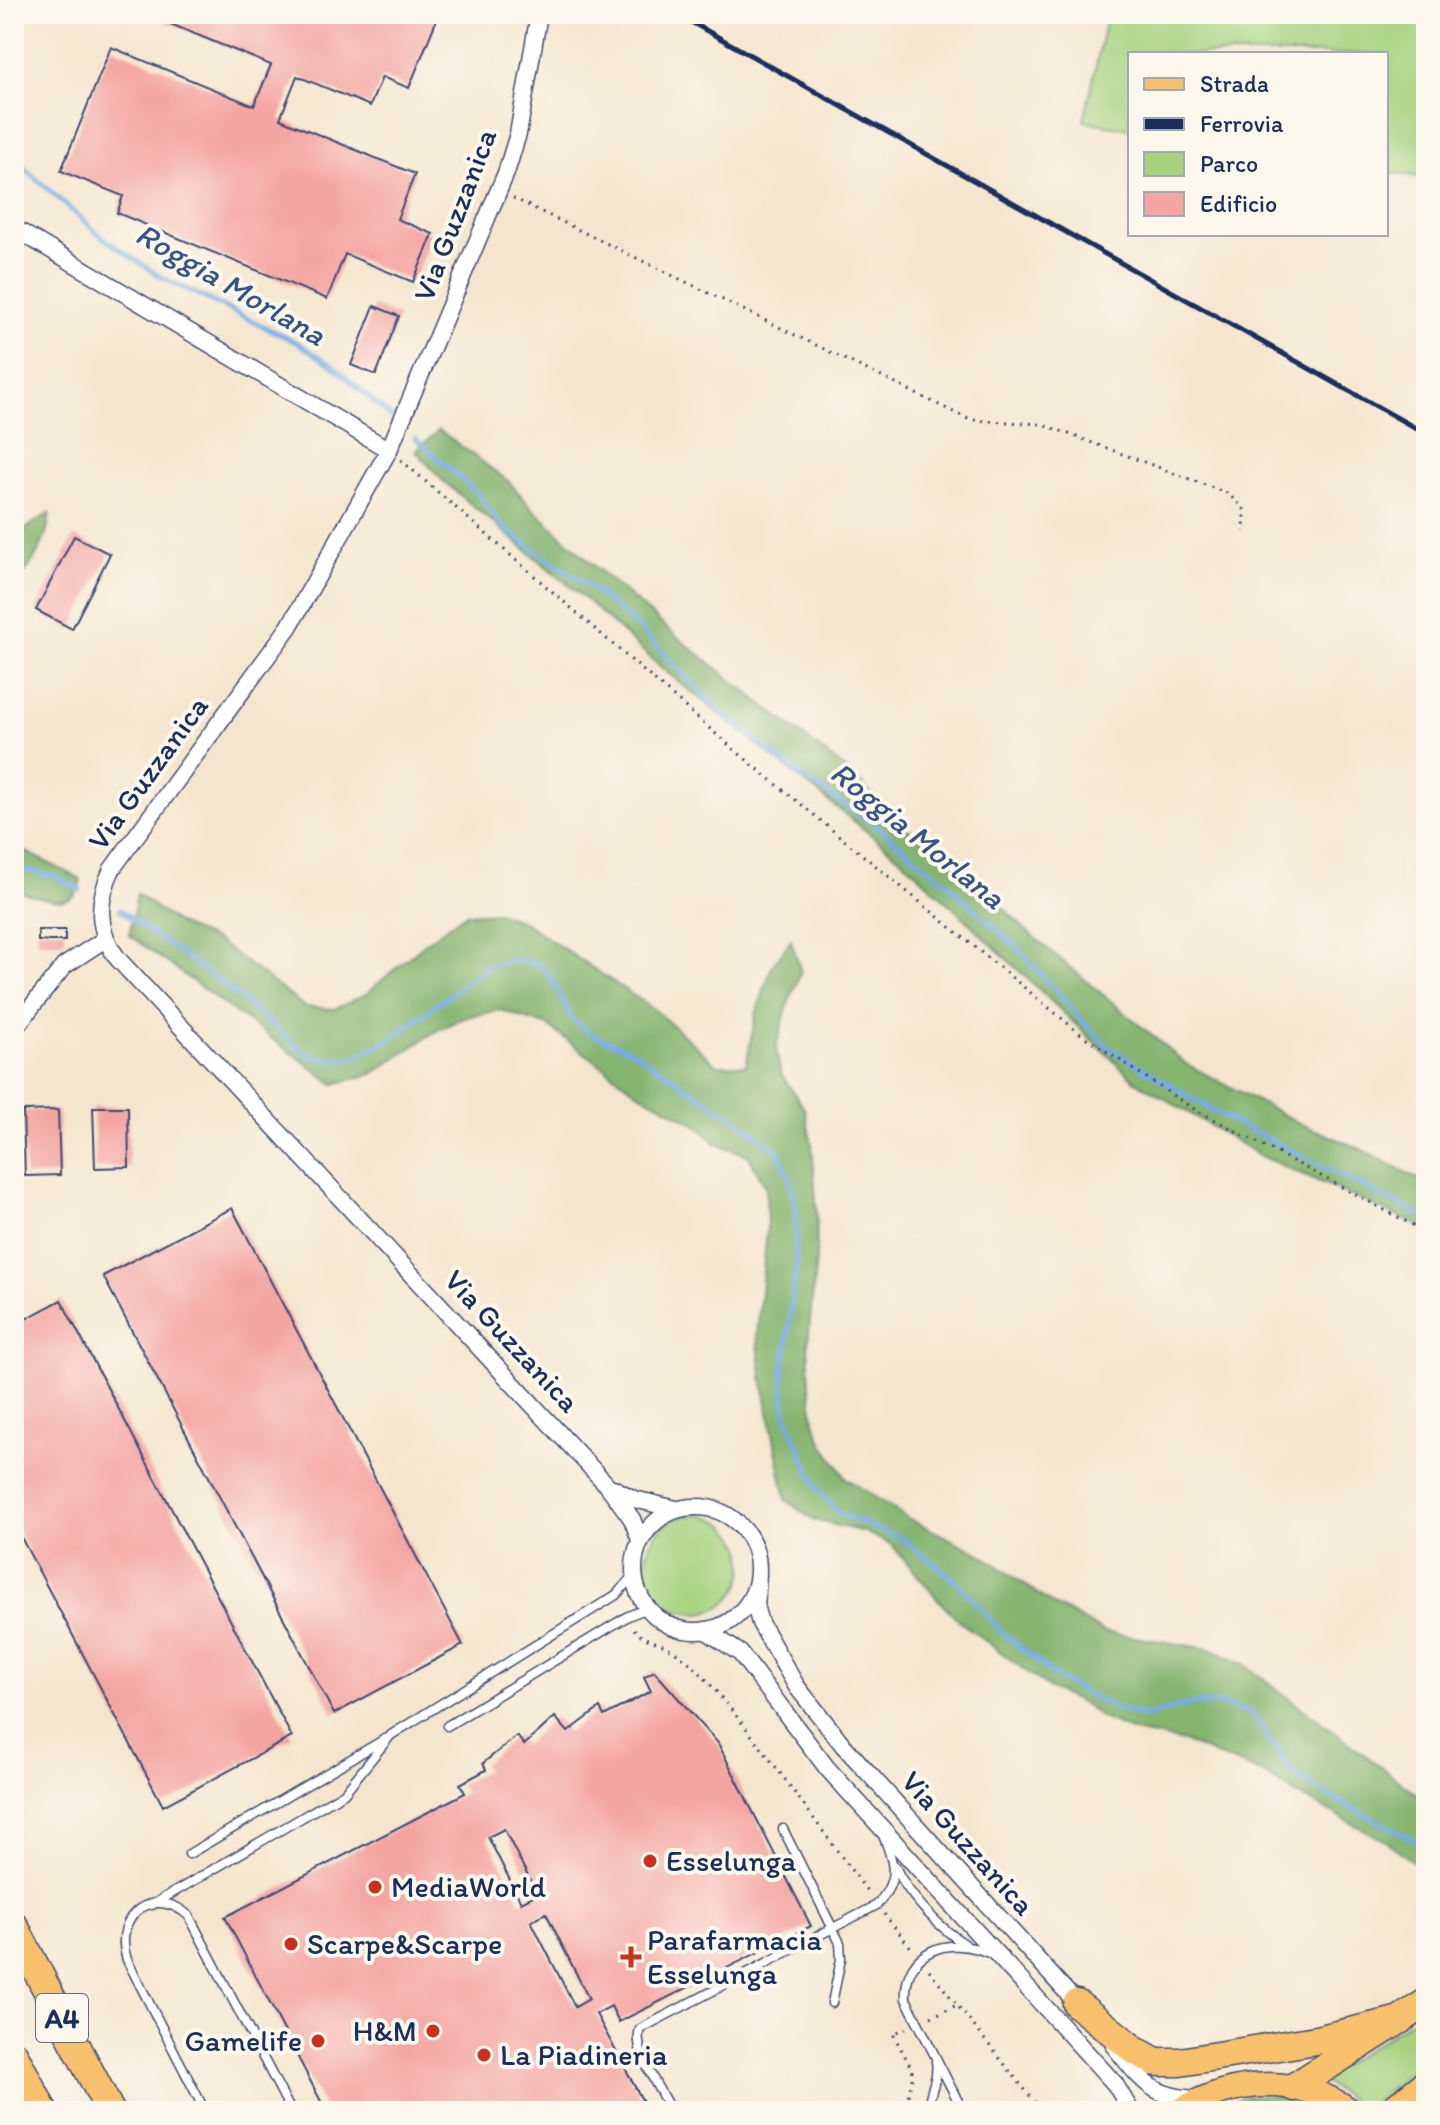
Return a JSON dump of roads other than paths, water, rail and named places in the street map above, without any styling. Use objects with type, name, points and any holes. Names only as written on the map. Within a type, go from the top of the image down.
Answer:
[{"type":"highway","name":"A4","points":[[14,1926],[110,2111]]},
{"type":"highway","points":[[1294,2087],[1426,2003]]},
{"type":"highway","points":[[1077,2004],[1136,2051],[1156,2062],[1180,2062],[1316,2040],[1400,2020]]},
{"type":"highway","name":"A4","points":[[14,2055],[43,2111]]},
{"type":"highway","points":[[1392,2111],[1426,2084]]},
{"type":"main road","points":[[1190,2105],[1240,2087],[1262,2084],[1318,2093],[1351,2111]]},
{"type":"street","name":"Via Guzzanica","points":[[539,14],[518,134],[499,191],[389,450],[289,627],[112,869],[100,910],[105,939],[118,959],[608,1486],[632,1519],[640,1540]]},
{"type":"street","points":[[14,228],[389,450]]},
{"type":"street","points":[[14,1029],[64,966],[105,939]]},
{"type":"street","name":"Via Guzzanica","points":[[608,1486],[634,1499],[676,1509],[696,1506],[716,1509],[734,1519],[748,1534],[756,1553],[756,1609],[760,1623],[797,1687],[843,1745],[1143,2080],[1159,2093],[1190,2105]]},
{"type":"street","points":[[648,1608],[638,1592],[634,1575],[635,1557],[640,1540],[649,1527],[676,1509]]},
{"type":"street","points":[[705,1630],[725,1624],[741,1611],[753,1593],[758,1573]]},
{"type":"street","name":"Via Guzzanica","points":[[648,1608],[657,1617],[680,1629],[705,1630],[740,1653],[810,1746],[855,1799],[1115,2084],[1131,2111]]},
{"type":"lane","points":[[189,1854],[391,1735],[616,1595],[634,1575]]},
{"type":"lane","points":[[447,1726],[628,1616],[648,1608]]},
{"type":"lane","points":[[205,2111],[127,1960],[122,1945],[128,1920],[139,1909],[152,1905],[344,1793],[391,1735]]},
{"type":"lane","points":[[855,1799],[883,1836],[901,1881],[950,1935],[1000,1958]]},
{"type":"lane","points":[[783,1829],[840,1943],[841,1959],[832,2003]]},
{"type":"lane","points":[[671,2111],[639,2048],[637,2037],[640,2029],[877,1905],[889,1892],[894,1876],[892,1858]]},
{"type":"lane","points":[[152,1905],[179,1907],[189,1916],[291,2111]]},
{"type":"lane","points":[[963,2111],[906,1999],[905,1983],[919,1959],[952,1944],[967,1945]]},
{"type":"lane","points":[[928,2111],[936,2080],[936,2058]]},
{"type":"waterway","name":"Roggia Morlana","points":[[14,159],[102,237],[159,276],[296,342],[333,366],[391,417]]},
{"type":"waterway","name":"Roggia Morlana","points":[[415,438],[479,495],[507,531],[593,589],[639,628],[718,710],[801,776],[875,825],[948,884],[1020,951],[1105,1045],[1216,1113],[1426,1218]]},
{"type":"waterway","points":[[14,867],[57,877],[80,890]]},
{"type":"waterway","points":[[120,910],[223,984],[308,1055],[334,1061],[356,1057],[392,1038],[488,966],[519,960],[540,965],[549,974],[572,1019],[593,1035],[633,1051],[754,1132],[779,1153],[790,1179],[796,1207],[796,1267],[783,1374],[785,1414],[817,1488],[838,1513],[903,1539],[954,1579],[1004,1634],[1058,1678],[1114,1708],[1146,1717],[1188,1704],[1214,1703],[1251,1712],[1293,1774],[1323,1793],[1426,1846]]},
{"type":"railway","points":[[677,14],[1426,434]]},
{"type":"place","name":"Esselunga","points":[[650,1861]]},
{"type":"place","name":"MediaWorld","points":[[375,1887]]},
{"type":"place","name":"Scarpe&Scarpe","points":[[291,1944]]},
{"type":"place","name":"Parafarmacia Esselunga","points":[[631,1957]]},
{"type":"place","name":"H&M","points":[[433,2031]]},
{"type":"place","name":"Gamelife","points":[[318,2041]]},
{"type":"place","name":"La Piadineria","points":[[484,2055]]}]
